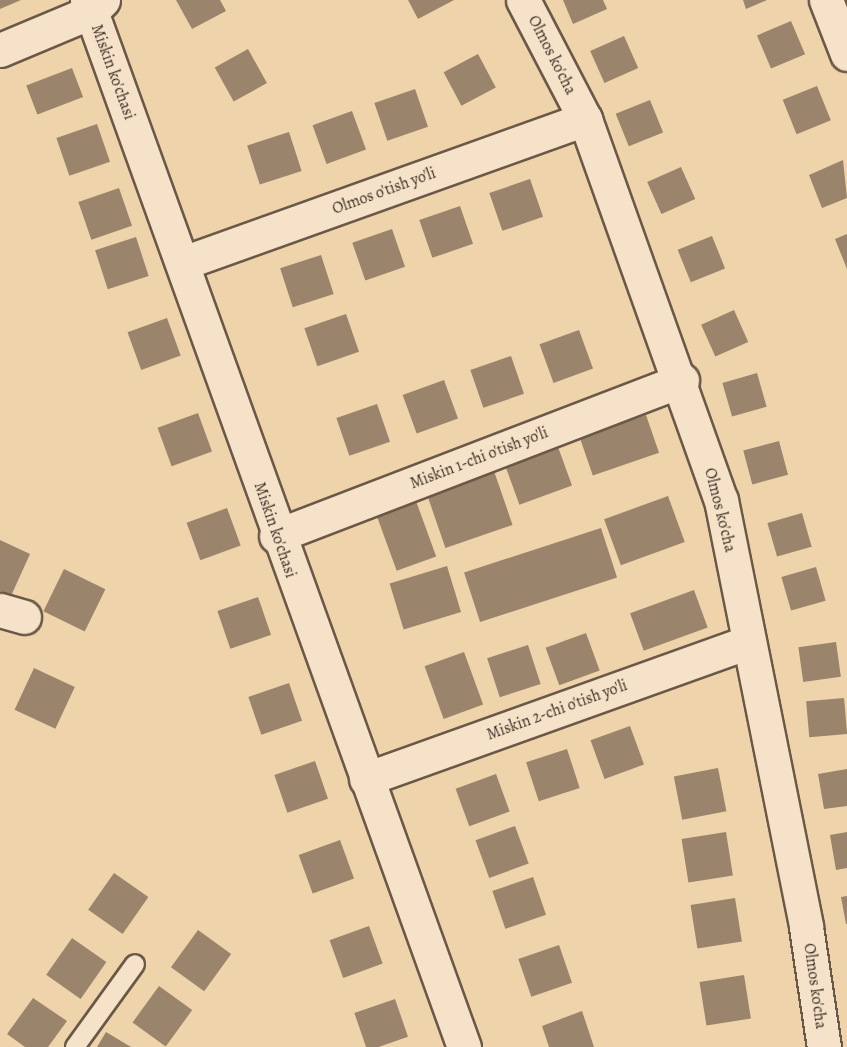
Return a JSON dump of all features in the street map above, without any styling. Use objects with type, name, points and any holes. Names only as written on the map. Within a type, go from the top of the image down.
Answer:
[{"type":"street","name":"Olmos ko'cha","points":[[523,0],[585,119],[682,380],[721,500],[806,927],[824,1047]]},
{"type":"street","points":[[826,0],[847,54]]},
{"type":"street","points":[[0,50],[93,4]]},
{"type":"street","name":"Miskin ko'chasi","points":[[93,4],[276,536],[464,1047]]},
{"type":"street","name":"Olmos o'tish yo'li","points":[[183,263],[585,119]]},
{"type":"street","name":"Miskin 1-chi o'tish yo'li","points":[[276,536],[682,380]]},
{"type":"street","name":"Miskin 2-chi o'tish yo'li","points":[[366,778],[748,642]]},
{"type":"lane","points":[[75,1047],[135,964]]},
{"type":"building","points":[[0,0],[21,0],[0,9]]},
{"type":"building","points":[[176,0],[220,0],[226,11],[192,29]]},
{"type":"building","points":[[408,0],[454,0],[418,19]]},
{"type":"building","points":[[563,0],[603,0],[607,9],[573,24]]},
{"type":"building","points":[[743,0],[767,0],[746,9]]},
{"type":"building","points":[[791,21],[805,54],[771,69],[757,35]]},
{"type":"building","points":[[624,36],[638,68],[604,83],[590,51]]},
{"type":"building","points":[[248,49],[267,83],[234,102],[215,67]]},
{"type":"building","points":[[478,54],[496,88],[461,106],[444,72]]},
{"type":"building","points":[[72,68],[83,97],[37,115],[26,86]]},
{"type":"building","points":[[817,86],[831,120],[797,134],[783,100]]},
{"type":"building","points":[[415,89],[428,127],[387,141],[374,103]]},
{"type":"building","points":[[650,100],[663,132],[629,146],[616,114]]},
{"type":"building","points":[[352,111],[366,150],[327,164],[313,125]]},
{"type":"building","points":[[97,124],[110,162],[69,176],[56,138]]},
{"type":"building","points":[[289,132],[302,171],[260,185],[247,146]]},
{"type":"building","points":[[843,160],[847,198],[822,208],[809,175]]},
{"type":"building","points":[[681,167],[695,199],[661,214],[647,182]]},
{"type":"building","points":[[530,179],[543,217],[502,231],[489,193]]},
{"type":"building","points":[[119,188],[132,226],[91,240],[78,202]]},
{"type":"building","points":[[460,206],[473,244],[432,258],[419,220]]},
{"type":"building","points":[[392,229],[405,267],[365,280],[352,243]]},
{"type":"building","points":[[847,234],[847,269],[835,239]]},
{"type":"building","points":[[712,236],[725,268],[691,282],[678,250]]},
{"type":"building","points":[[136,237],[149,276],[108,289],[95,250]]},
{"type":"building","points":[[321,255],[334,294],[293,307],[280,268]]},
{"type":"building","points":[[734,310],[748,342],[715,357],[701,325]]},
{"type":"building","points":[[346,314],[359,352],[317,366],[304,328]]},
{"type":"building","points":[[167,318],[181,356],[141,370],[128,332]]},
{"type":"building","points":[[579,330],[593,369],[554,383],[540,344]]},
{"type":"building","points":[[511,356],[524,394],[483,408],[470,370]]},
{"type":"building","points":[[757,373],[767,407],[732,417],[722,383]]},
{"type":"building","points":[[444,380],[458,419],[417,434],[403,395]]},
{"type":"building","points":[[377,404],[390,442],[349,456],[336,418]]},
{"type":"building","points":[[198,413],[212,452],[172,466],[158,428]]},
{"type":"building","points":[[646,415],[659,453],[593,476],[580,438]]},
{"type":"building","points":[[779,441],[788,475],[752,484],[743,451]]},
{"type":"building","points":[[558,447],[572,486],[519,505],[505,466]]},
{"type":"building","points":[[494,471],[513,525],[445,548],[427,494]]},
{"type":"building","points":[[668,496],[685,542],[621,565],[604,519]]},
{"type":"building","points":[[416,501],[436,556],[397,571],[377,515]]},
{"type":"building","points":[[227,508],[241,546],[200,560],[187,523]]},
{"type":"building","points":[[802,513],[812,547],[777,557],[767,523]]},
{"type":"building","points":[[601,528],[617,577],[480,622],[464,572]]},
{"type":"building","points":[[0,540],[30,554],[11,596],[0,591]]},
{"type":"building","points":[[447,566],[461,612],[404,629],[390,584]]},
{"type":"building","points":[[816,567],[826,601],[791,611],[781,577]]},
{"type":"building","points":[[64,569],[105,589],[85,631],[43,611]]},
{"type":"building","points":[[694,590],[708,628],[644,651],[630,613]]},
{"type":"building","points":[[258,597],[271,635],[230,649],[217,611]]},
{"type":"building","points":[[586,633],[600,671],[559,685],[546,648]]},
{"type":"building","points":[[836,642],[841,677],[803,682],[798,647]]},
{"type":"building","points":[[528,645],[541,684],[500,697],[487,658]]},
{"type":"building","points":[[464,652],[483,705],[444,719],[425,666]]},
{"type":"building","points":[[34,668],[75,687],[55,729],[15,710]]},
{"type":"building","points":[[289,683],[302,721],[261,735],[248,697]]},
{"type":"building","points":[[844,698],[847,734],[809,737],[806,701]]},
{"type":"building","points":[[630,726],[644,765],[605,779],[591,740]]},
{"type":"building","points":[[567,749],[580,788],[539,801],[526,762]]},
{"type":"building","points":[[315,761],[328,799],[287,813],[274,775]]},
{"type":"building","points":[[718,768],[726,811],[682,820],[674,777]]},
{"type":"building","points":[[847,769],[847,806],[824,809],[818,774]]},
{"type":"building","points":[[496,774],[510,812],[469,826],[456,789]]},
{"type":"building","points":[[515,826],[529,864],[489,878],[476,840]]},
{"type":"building","points":[[726,832],[733,875],[688,882],[682,839]]},
{"type":"building","points":[[847,832],[847,868],[836,870],[830,835]]},
{"type":"building","points":[[340,840],[354,879],[313,894],[299,855]]},
{"type":"building","points":[[114,873],[148,897],[123,934],[88,910]]},
{"type":"building","points":[[533,877],[546,915],[505,929],[492,891]]},
{"type":"building","points":[[847,896],[847,924],[846,924],[841,897]]},
{"type":"building","points":[[735,898],[742,941],[697,948],[691,905]]},
{"type":"building","points":[[369,926],[383,964],[343,978],[330,940]]},
{"type":"building","points":[[198,930],[231,954],[204,991],[171,967]]},
{"type":"building","points":[[72,938],[106,962],[81,999],[46,975]]},
{"type":"building","points":[[559,945],[572,983],[531,997],[518,959]]},
{"type":"building","points":[[744,975],[751,1018],[706,1025],[700,982]]},
{"type":"building","points":[[159,986],[192,1010],[166,1047],[133,1022]]},
{"type":"building","points":[[33,998],[67,1021],[48,1047],[25,1047],[7,1034]]},
{"type":"building","points":[[395,999],[408,1037],[378,1047],[366,1047],[354,1013]]},
{"type":"building","points":[[582,1011],[594,1047],[549,1047],[542,1026]]},
{"type":"building","points":[[106,1032],[131,1047],[97,1047]]}]
